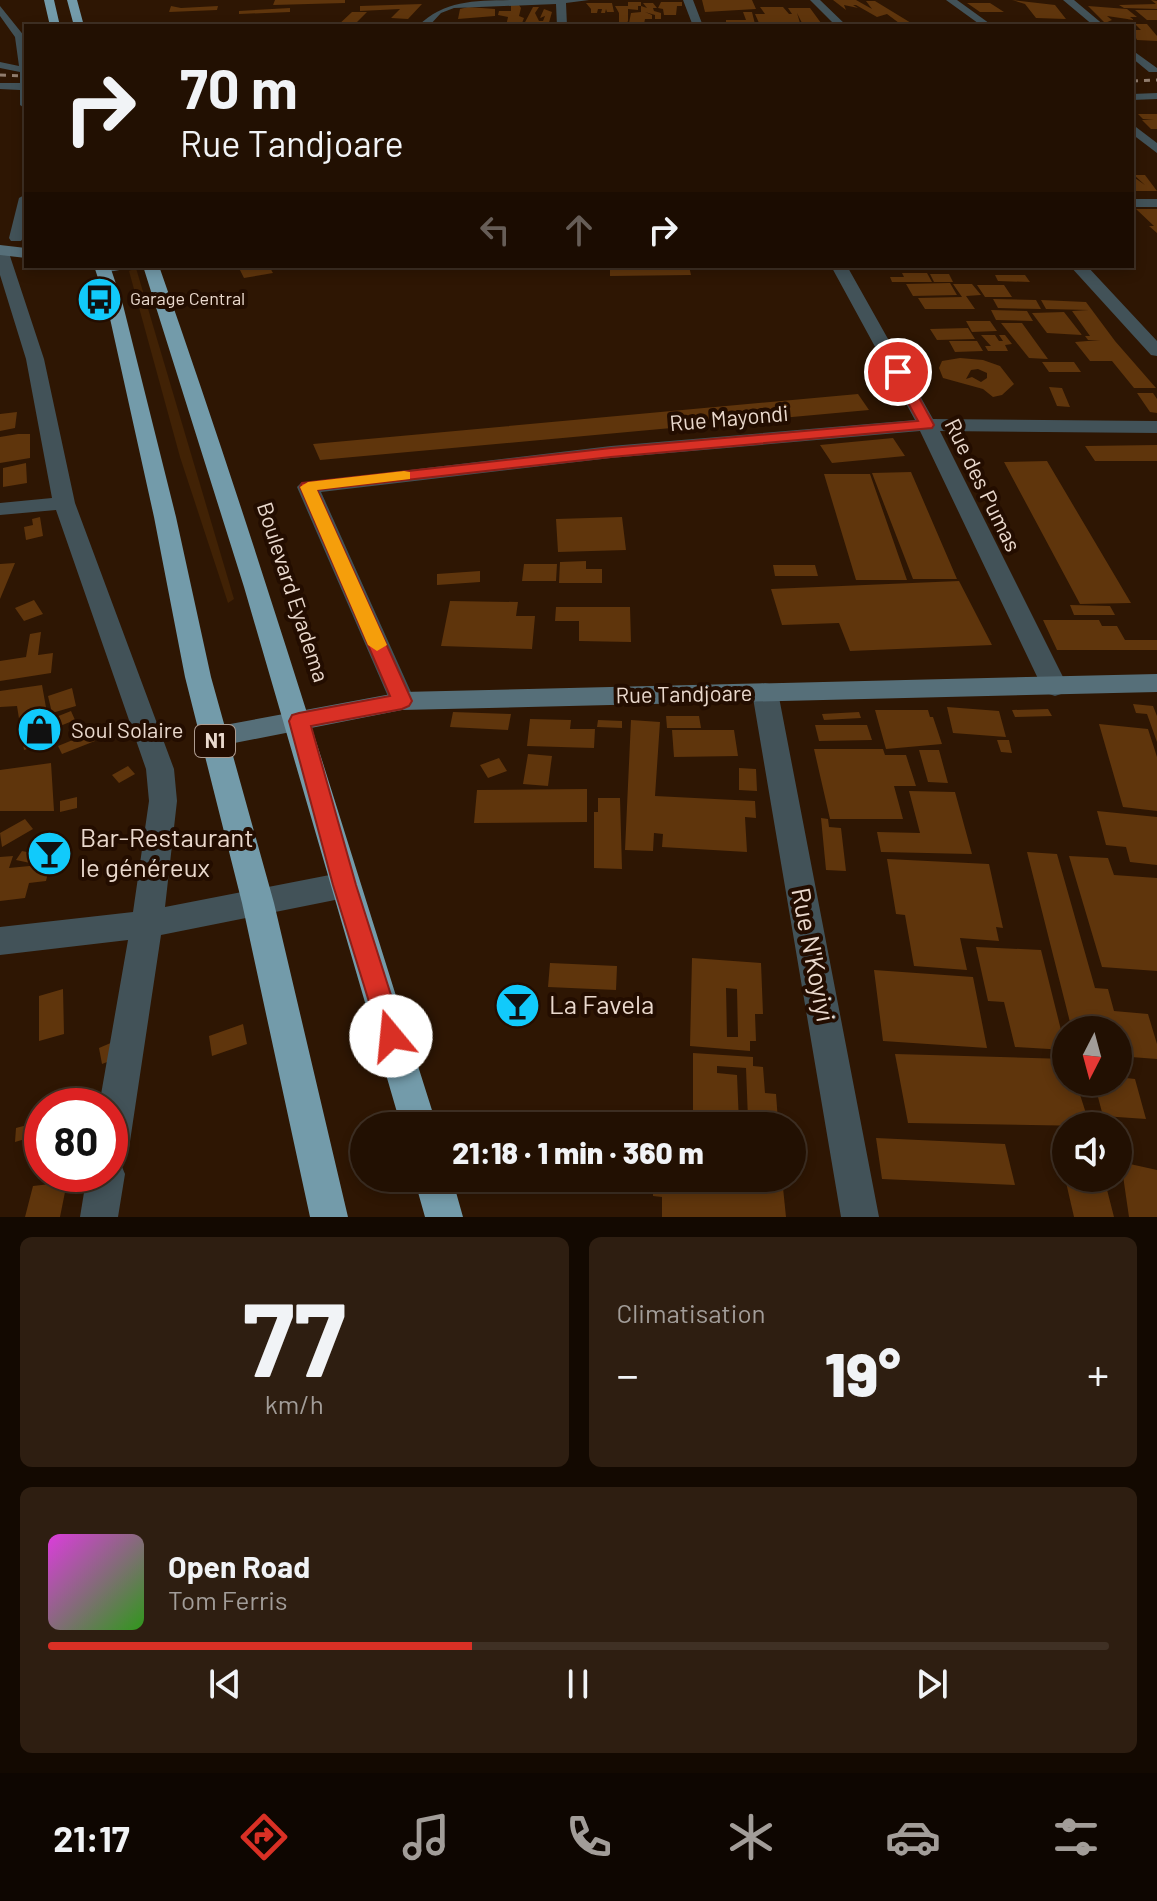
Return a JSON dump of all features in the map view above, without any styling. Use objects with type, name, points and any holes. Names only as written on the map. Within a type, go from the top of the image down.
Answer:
[{"type":"highway","points":[[49,0],[55,24]]},
{"type":"highway","points":[[72,0],[78,24]]},
{"type":"highway","name":"N1","points":[[106,268],[198,677],[258,903],[329,1217]]},
{"type":"highway","name":"Boulevard Eyadema","points":[[152,268],[299,721],[345,885],[415,1112]]},
{"type":"highway","points":[[437,1192],[444,1217]]},
{"type":"street","points":[[425,24],[438,11],[452,5],[584,0]]},
{"type":"street","points":[[688,0],[697,24]]},
{"type":"street","points":[[815,0],[840,24]]},
{"type":"street","points":[[951,0],[985,24]]},
{"type":"street","points":[[1068,0],[1098,24]]},
{"type":"street","points":[[561,1],[562,24]]},
{"type":"street","points":[[0,11],[24,67]]},
{"type":"street","points":[[1134,54],[1155,70]]},
{"type":"street","points":[[0,65],[24,70]]},
{"type":"street","points":[[1134,70],[1155,70]]},
{"type":"street","points":[[0,86],[24,87]]},
{"type":"street","points":[[1134,97],[1157,96]]},
{"type":"street","points":[[1134,130],[1157,149]]},
{"type":"street","points":[[1134,203],[1157,203]]},
{"type":"street","points":[[14,238],[24,205]]},
{"type":"street","points":[[24,253],[0,250],[35,359],[64,503],[160,769],[163,801],[147,924],[120,1088]]},
{"type":"street","name":"Rue des Pumas","points":[[840,268],[927,425],[1055,687]]},
{"type":"street","points":[[1080,268],[1157,351]]},
{"type":"street","name":"Rue Mayondi","points":[[402,701],[308,487],[611,452],[927,425],[1157,427]]},
{"type":"street","points":[[0,509],[64,503]]},
{"type":"street","name":"Rue Tandjoare","points":[[214,737],[402,701],[1157,683]]},
{"type":"street","name":"Rue N'Koyiyi","points":[[765,692],[860,1217]]},
{"type":"street","points":[[0,941],[147,924],[345,885]]},
{"type":"street","points":[[99,1217],[103,1192]]},
{"type":"shaded area","points":[[136,268],[234,599],[228,603],[180,457],[129,271]]},
{"type":"building","points":[[275,0],[345,0],[345,3],[273,5]]},
{"type":"building","points":[[702,0],[752,0],[756,9],[705,12]]},
{"type":"building","points":[[833,0],[856,0],[872,9],[866,1],[875,1],[913,24],[899,23],[887,14],[877,17],[856,5],[853,5],[858,8],[844,5],[846,10]]},
{"type":"building","points":[[1012,0],[1055,5],[1066,19],[1036,18],[1025,4]]},
{"type":"building","points":[[1151,0],[1157,1],[1157,9],[1124,8],[1119,5],[1156,4]]},
{"type":"building","points":[[628,2],[641,2],[638,10],[628,9],[626,24],[619,24],[615,6],[628,6]]},
{"type":"building","points":[[661,2],[682,2],[682,6],[677,6],[676,15],[664,15],[663,9],[658,8]]},
{"type":"building","points":[[586,3],[612,3],[614,12],[607,12],[606,9],[605,13],[601,13],[602,9],[598,9],[597,13],[591,13]]},
{"type":"building","points":[[643,3],[653,3],[657,8],[653,8],[654,11],[661,13],[661,19],[655,19],[655,15],[645,12],[652,15],[652,19],[645,19],[644,24],[629,23],[631,13],[641,12],[641,6],[647,8]]},
{"type":"building","points":[[967,3],[990,3],[1004,12],[980,12]]},
{"type":"building","points":[[422,4],[408,19],[391,18],[400,9],[360,11],[360,6]]},
{"type":"building","points":[[511,5],[519,5],[519,16],[524,18],[522,24],[506,24],[508,17],[498,15],[499,11],[511,11]]},
{"type":"building","points":[[171,6],[218,6],[217,10],[169,12]]},
{"type":"building","points":[[1088,6],[1127,9],[1137,17],[1130,17],[1134,20],[1107,16],[1112,20],[1105,23]]},
{"type":"building","points":[[533,7],[539,7],[535,13],[539,21],[543,21],[545,16],[540,18],[544,9],[552,12],[549,24],[524,24]]},
{"type":"building","points":[[760,7],[783,7],[789,14],[792,14],[788,8],[810,8],[821,23],[802,23],[797,13],[800,23],[759,23],[755,14],[765,14]]},
{"type":"building","points":[[290,8],[290,12],[239,14],[239,11]]},
{"type":"building","points":[[460,9],[495,9],[495,16],[458,19]]},
{"type":"building","points":[[1135,10],[1157,10],[1157,20],[1147,20]]},
{"type":"building","points":[[352,12],[367,12],[355,24],[339,24]]},
{"type":"building","points":[[743,12],[752,12],[755,24],[726,23],[726,20],[746,20]]},
{"type":"building","points":[[1135,24],[1147,24],[1157,36],[1157,41],[1137,40],[1134,30],[1141,30]]},
{"type":"building","points":[[1138,114],[1157,114],[1157,129],[1151,129],[1142,120],[1154,120],[1143,119]]},
{"type":"building","points":[[1134,175],[1145,175],[1157,191],[1134,191],[1134,177],[1145,185]]},
{"type":"building","points":[[1136,209],[1157,209],[1157,233],[1149,226],[1154,226]]},
{"type":"building","points":[[239,268],[270,268],[273,273],[244,278]]},
{"type":"building","points":[[610,268],[689,268],[691,275],[610,276]]},
{"type":"building","points":[[902,273],[927,273],[932,282],[892,282],[890,277],[904,277]]},
{"type":"building","points":[[930,274],[949,274],[953,282],[934,282]]},
{"type":"building","points":[[995,275],[1025,275],[1030,282],[998,281]]},
{"type":"building","points":[[950,283],[957,295],[913,296],[906,284]]},
{"type":"building","points":[[953,284],[972,284],[981,295],[966,296],[975,309],[925,309],[918,298],[962,297]]},
{"type":"building","points":[[977,285],[1004,285],[1012,297],[985,297]]},
{"type":"building","points":[[993,299],[1036,300],[1041,309],[998,308]]},
{"type":"building","points":[[1041,300],[1086,302],[1156,388],[1134,388],[1112,361],[1090,361],[1075,342],[1100,340],[1088,340],[1085,336],[1090,336],[1072,311],[1089,310],[1046,309]]},
{"type":"building","points":[[991,310],[1027,311],[1033,321],[996,320]]},
{"type":"building","points":[[1064,312],[1082,335],[1047,333],[1032,313]]},
{"type":"building","points":[[966,321],[990,321],[997,331],[972,332]]},
{"type":"building","points":[[1001,323],[1022,323],[1048,359],[1029,358]]},
{"type":"building","points":[[968,328],[975,339],[937,340],[930,329]]},
{"type":"building","points":[[981,335],[995,335],[1003,341],[999,335],[1005,335],[1012,344],[1005,345],[1008,351],[988,351],[985,346],[991,346]]},
{"type":"building","points":[[949,341],[977,341],[983,351],[955,352]]},
{"type":"building","points":[[960,358],[983,360],[1000,366],[1014,384],[1002,395],[993,397],[983,389],[943,378],[939,368],[942,361]],"holes":[[[971,370],[987,373],[987,378],[981,382],[972,377],[966,379]]]},
{"type":"building","points":[[1042,362],[1074,362],[1081,372],[1049,372]]},
{"type":"building","points":[[1049,387],[1062,388],[1070,407],[1057,406]]},
{"type":"building","points":[[1137,393],[1153,393],[1157,399],[1157,413],[1150,412]]},
{"type":"building","points":[[858,394],[869,410],[320,460],[313,444]]},
{"type":"building","points":[[17,412],[15,428],[0,431],[0,414]]},
{"type":"building","points":[[30,434],[30,458],[0,463],[0,437]]},
{"type":"building","points":[[893,438],[905,456],[832,463],[820,445]]},
{"type":"building","points":[[1157,445],[1157,461],[1095,461],[1085,446]]},
{"type":"building","points":[[1047,461],[1131,603],[1080,604],[1004,462]]},
{"type":"building","points":[[26,463],[27,483],[3,487],[3,468]]},
{"type":"building","points":[[911,472],[957,579],[913,579],[872,473]]},
{"type":"building","points":[[824,474],[870,474],[907,580],[856,580]]},
{"type":"building","points":[[40,517],[43,536],[26,540],[24,527],[33,525],[32,519]]},
{"type":"building","points":[[622,517],[626,550],[558,552],[556,519]]},
{"type":"building","points":[[586,561],[586,569],[602,569],[602,583],[559,583],[560,562]]},
{"type":"building","points":[[15,563],[0,599],[0,564]]},
{"type":"building","points":[[524,564],[557,564],[556,581],[522,581]]},
{"type":"building","points":[[773,565],[815,565],[818,576],[775,576]]},
{"type":"building","points":[[480,571],[480,582],[437,585],[437,574]]},
{"type":"building","points":[[959,581],[992,645],[850,651],[839,623],[782,625],[771,589]]},
{"type":"building","points":[[34,600],[43,614],[24,621],[15,608]]},
{"type":"building","points":[[450,601],[518,602],[516,616],[535,616],[532,649],[441,646]]},
{"type":"building","points":[[1070,605],[1110,606],[1115,615],[1074,615]]},
{"type":"building","points":[[556,607],[630,607],[631,642],[579,641],[579,621],[555,621]]},
{"type":"building","points":[[1043,620],[1099,620],[1102,626],[1117,626],[1125,640],[1157,640],[1157,650],[1057,650]]},
{"type":"building","points":[[41,632],[38,655],[53,653],[51,673],[0,681],[0,661],[26,657],[30,634]]},
{"type":"building","points":[[42,685],[52,741],[24,750],[17,706],[0,707],[0,691]]},
{"type":"building","points":[[72,688],[76,706],[52,713],[48,696]]},
{"type":"building","points":[[1133,704],[1153,706],[1157,716],[1157,742],[1147,714],[1136,713]]},
{"type":"building","points":[[947,707],[999,711],[1006,737],[953,733]]},
{"type":"building","points":[[1048,709],[1052,716],[1015,717],[1012,710]]},
{"type":"building","points":[[875,710],[928,710],[942,744],[886,749]]},
{"type":"building","points":[[71,711],[75,720],[55,728],[51,719]]},
{"type":"building","points":[[453,712],[511,714],[508,730],[450,727]]},
{"type":"building","points":[[859,712],[861,718],[824,720],[822,714]]},
{"type":"building","points":[[666,716],[699,716],[701,728],[667,728]]},
{"type":"building","points":[[530,719],[571,720],[570,729],[595,729],[594,748],[527,746]]},
{"type":"building","points":[[598,720],[622,721],[622,728],[597,727]]},
{"type":"building","points":[[631,720],[660,722],[655,796],[755,801],[756,818],[745,817],[747,852],[662,847],[663,834],[654,833],[653,851],[625,850]]},
{"type":"building","points":[[1099,724],[1148,729],[1157,757],[1157,811],[1123,807]]},
{"type":"building","points":[[815,725],[867,725],[872,740],[819,741]]},
{"type":"building","points":[[672,730],[734,730],[738,756],[674,757]]},
{"type":"building","points":[[90,733],[95,741],[62,754],[58,746]]},
{"type":"building","points":[[997,740],[1009,740],[1012,753],[1001,752]]},
{"type":"building","points":[[814,749],[883,749],[885,755],[906,755],[916,786],[894,786],[903,819],[830,819]]},
{"type":"building","points":[[919,750],[939,750],[948,783],[928,782]]},
{"type":"building","points":[[528,754],[552,756],[548,786],[523,784]]},
{"type":"building","points":[[499,758],[507,771],[488,778],[480,765]]},
{"type":"building","points":[[51,763],[54,811],[0,811],[0,770]]},
{"type":"building","points":[[128,766],[135,774],[119,783],[112,775]]},
{"type":"building","points":[[739,768],[756,769],[757,791],[739,790]]},
{"type":"building","points":[[587,789],[587,822],[474,823],[477,790]]},
{"type":"building","points":[[909,791],[955,792],[972,854],[881,852],[877,832],[920,833]]},
{"type":"building","points":[[77,797],[77,808],[60,812],[60,801]]},
{"type":"building","points":[[598,798],[620,798],[622,869],[594,868],[594,812],[598,812]]},
{"type":"building","points":[[1097,811],[1157,817],[1157,865],[1130,862],[1126,847],[1106,845]]},
{"type":"building","points":[[821,818],[828,819],[829,827],[841,828],[846,871],[826,870]]},
{"type":"building","points":[[25,819],[33,829],[2,847],[0,833]]},
{"type":"building","points":[[22,851],[41,855],[35,864],[16,860]]},
{"type":"building","points":[[1027,852],[1057,854],[1095,988],[1108,989],[1114,1011],[1148,1014],[1157,1044],[1157,1059],[1132,1057],[1132,1016],[1068,1016]]},
{"type":"building","points":[[13,856],[9,868],[50,864],[46,881],[29,883],[25,898],[0,901],[0,857]]},
{"type":"building","points":[[1069,856],[1108,858],[1114,875],[1157,878],[1157,971],[1102,967]]},
{"type":"building","points":[[887,859],[989,864],[1003,928],[996,927],[999,941],[960,938],[967,970],[914,966],[905,915],[896,914]]},
{"type":"building","points":[[976,947],[1041,950],[1058,1016],[1052,1016],[1052,1049],[1015,1047],[1004,1002],[988,1001]]},
{"type":"building","points":[[692,958],[761,963],[763,1014],[755,1014],[756,1041],[750,1041],[750,1051],[690,1046]],"holes":[[[726,988],[737,989],[738,1037],[727,1037]]]},
{"type":"building","points":[[550,963],[617,966],[616,990],[548,987]]},
{"type":"building","points":[[874,970],[973,977],[987,1048],[883,1041]]},
{"type":"building","points":[[63,989],[64,1034],[39,1041],[39,996]]},
{"type":"building","points":[[243,1024],[247,1044],[212,1056],[209,1036]]},
{"type":"building","points":[[113,1042],[115,1059],[102,1064],[99,1048]]},
{"type":"building","points":[[693,1053],[753,1057],[753,1066],[763,1067],[765,1093],[776,1094],[777,1112],[748,1112],[746,1068],[717,1066],[717,1073],[737,1075],[739,1112],[693,1112]]},
{"type":"building","points":[[895,1054],[1052,1059],[1052,1096],[1080,1096],[1086,1112],[1052,1112],[1052,1125],[908,1123]]},
{"type":"building","points":[[1132,1079],[1135,1079],[1146,1119],[1132,1118],[1132,1112],[1102,1112],[1098,1096],[1132,1096]]},
{"type":"building","points":[[24,1126],[24,1139],[15,1142],[16,1128]]},
{"type":"building","points":[[876,1138],[1005,1144],[1015,1185],[882,1179]]},
{"type":"building","points":[[1132,1164],[1157,1170],[1157,1217],[1129,1217],[1125,1192],[1132,1192]]},
{"type":"building","points":[[31,1192],[65,1192],[60,1217],[25,1217]]},
{"type":"building","points":[[653,1192],[783,1192],[786,1217],[662,1217],[662,1197],[653,1196]]},
{"type":"building","points":[[1068,1192],[1108,1192],[1114,1217],[1074,1217]]},
{"type":"railway","points":[[0,75],[24,76]]},
{"type":"railway","points":[[1134,81],[1157,80]]},
{"type":"slow traffic","points":[[377,645],[308,487],[404,476]]},
{"type":"place","name":"Garage Central","points":[[99,299]]},
{"type":"place","name":"Soul Solaire","points":[[40,730]]},
{"type":"place","name":"Bar-Restaurant le généreux","points":[[49,853]]},
{"type":"place","name":"La Favela","points":[[518,1005]]},
{"type":"route","points":[[391,1036],[299,721],[402,701],[308,487],[611,452],[927,425],[898,372]]}]
